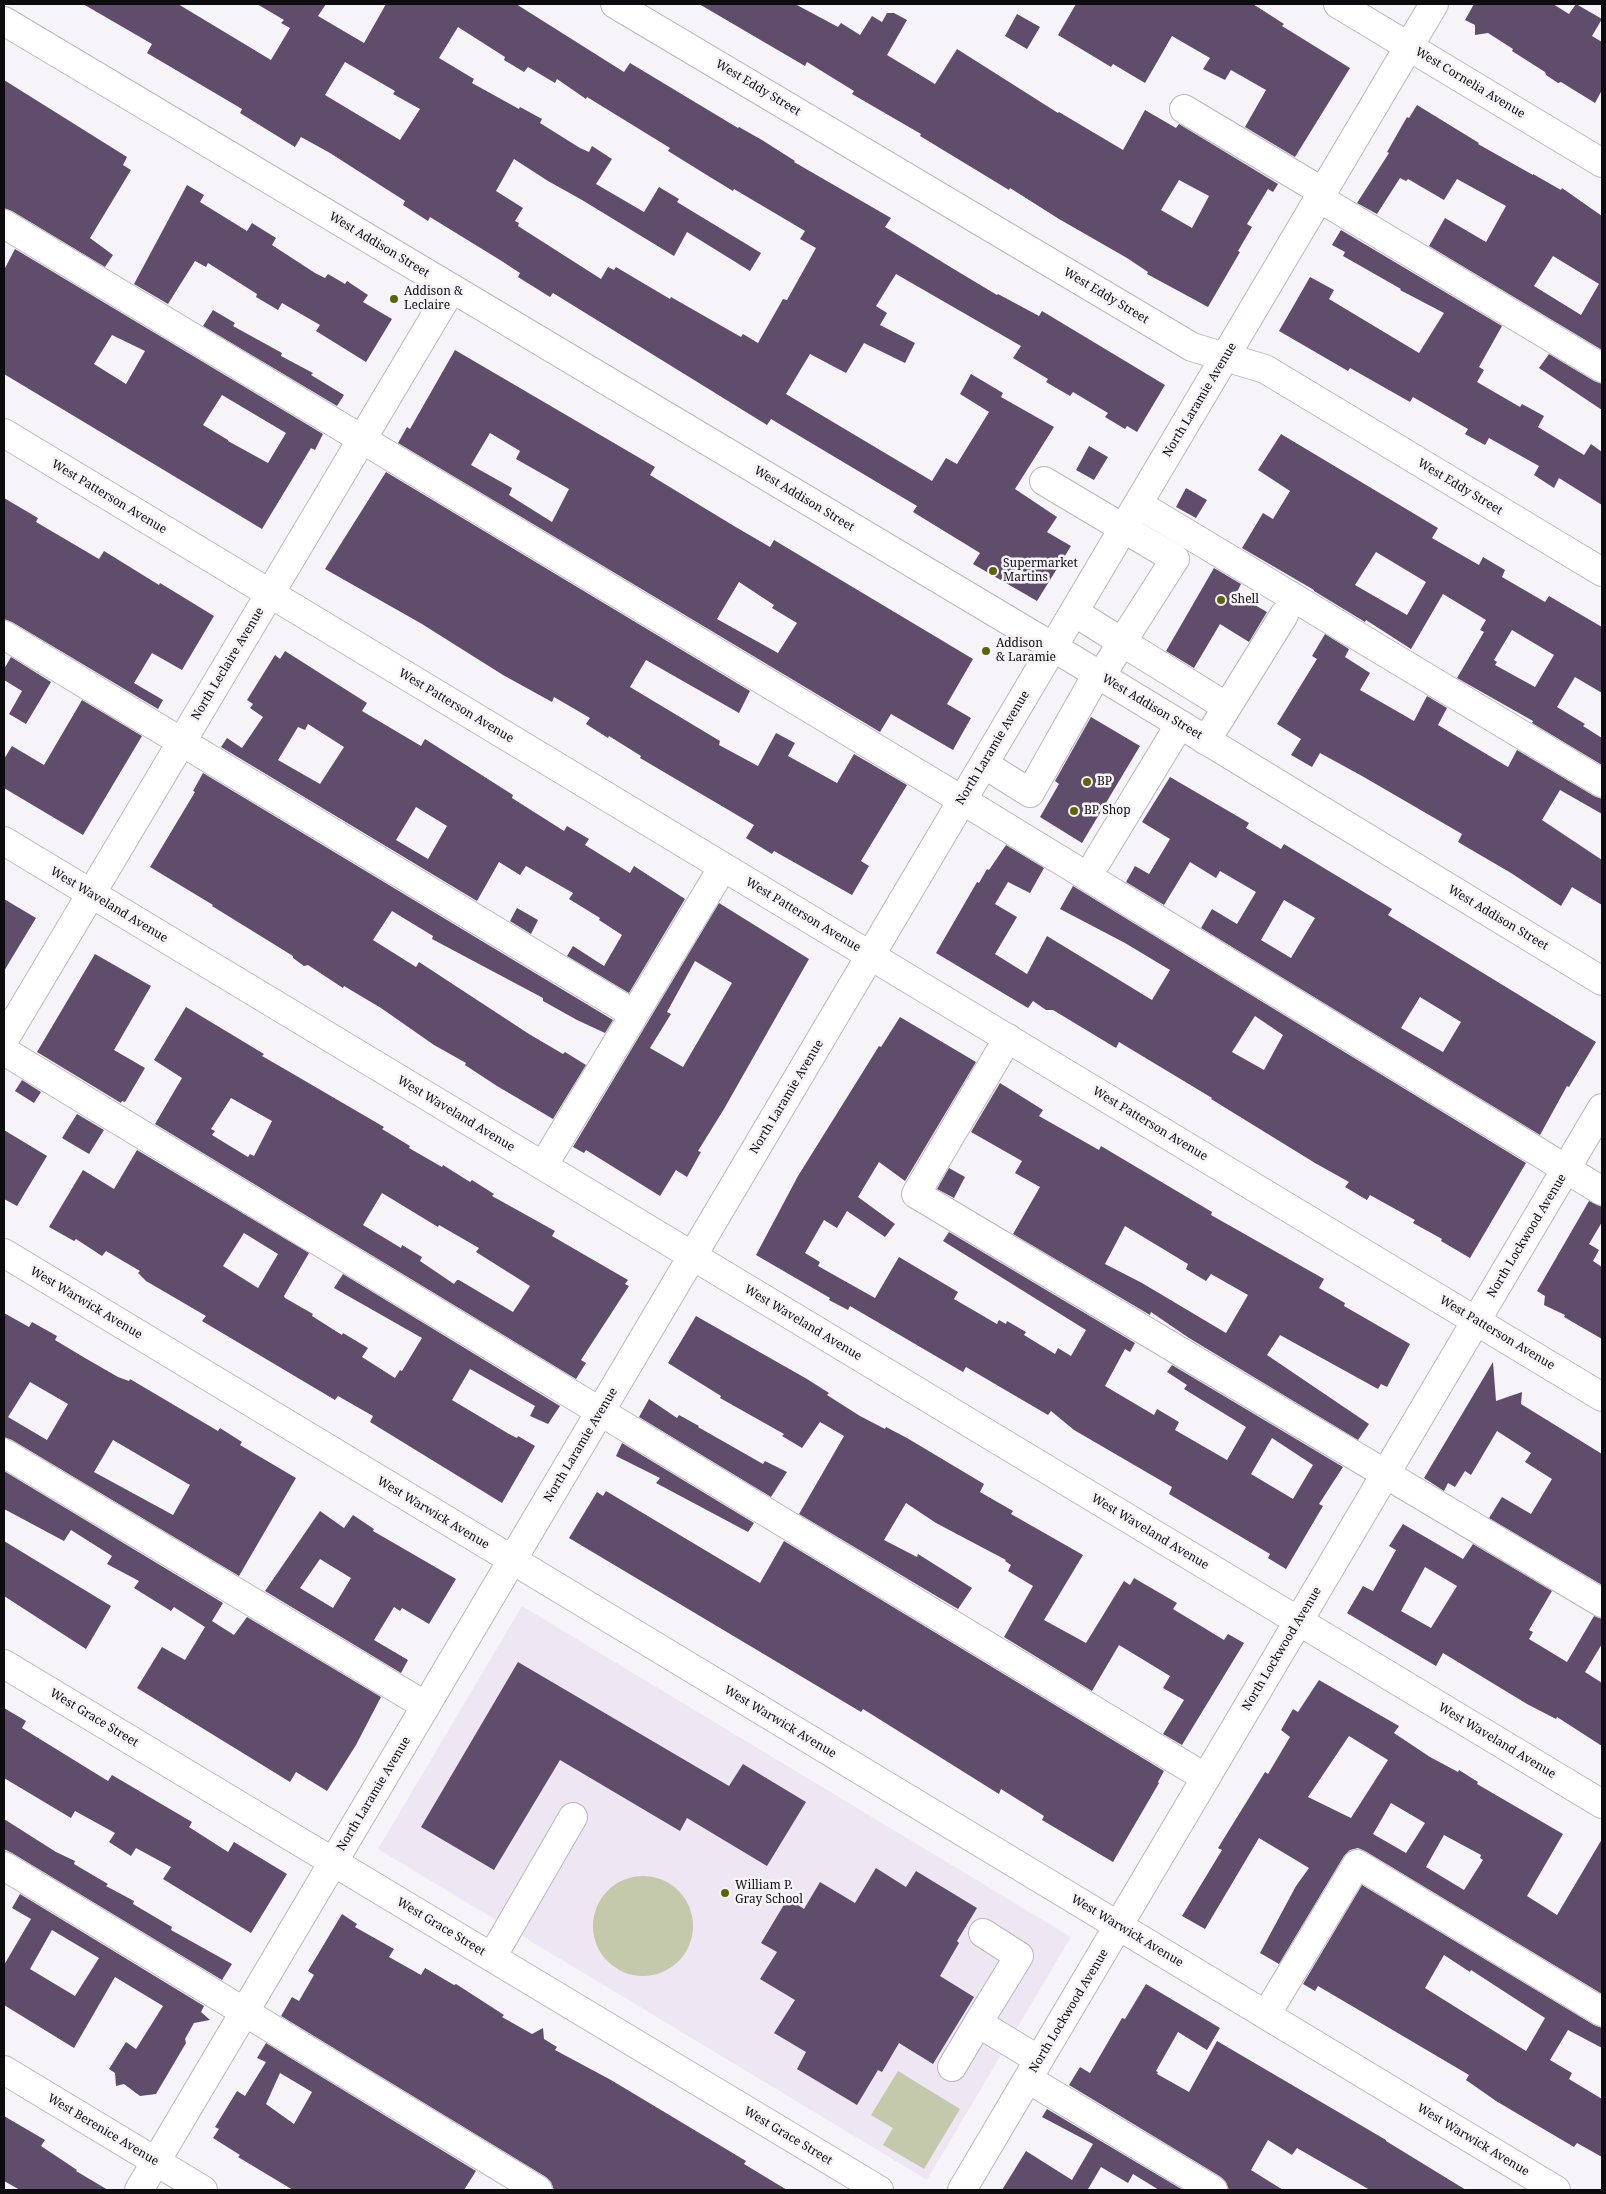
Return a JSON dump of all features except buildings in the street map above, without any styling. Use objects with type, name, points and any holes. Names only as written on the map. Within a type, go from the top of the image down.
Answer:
[{"type":"street","name":"West Eddy Street","points":[[615,4],[1192,347],[1265,369],[1602,572]]},
{"type":"street","name":"West Cornelia Avenue","points":[[1338,4],[1602,163]]},
{"type":"street","name":"North Laramie Avenue","points":[[140,2190],[1434,4]]},
{"type":"street","name":"West Addison Street","points":[[4,21],[1053,647],[1602,981]]},
{"type":"street","points":[[1184,109],[1602,368]]},
{"type":"street","points":[[4,224],[962,800],[1602,1191]]},
{"type":"street","name":"North Leclaire Avenue","points":[[4,1040],[452,288]]},
{"type":"street","name":"West Patterson Avenue","points":[[4,433],[1602,1396]]},
{"type":"street","points":[[984,764],[1030,793],[1099,675],[1175,559],[1044,481]]},
{"type":"street","points":[[1138,504],[1602,783]]},
{"type":"street","points":[[1074,612],[1227,707]]},
{"type":"street","points":[[1206,740],[1284,616]]},
{"type":"street","points":[[4,635],[634,1014]]},
{"type":"street","points":[[1097,861],[1180,724]]},
{"type":"street","name":"West Waveland Avenue","points":[[4,841],[1602,1804]]},
{"type":"street","points":[[543,1166],[723,866]]},
{"type":"street","points":[[1008,1038],[916,1194],[1387,1472],[1602,1603]]},
{"type":"street","points":[[4,1050],[1206,1778]]},
{"type":"street","name":"North Lockwood Avenue","points":[[962,2190],[1602,1108]]},
{"type":"street","name":"West Warwick Avenue","points":[[4,1254],[1556,2190]]},
{"type":"street","points":[[4,1453],[426,1706]]},
{"type":"street","name":"West Grace Street","points":[[4,1664],[879,2190]]},
{"type":"street","points":[[492,1957],[573,1817]]},
{"type":"street","points":[[1266,2015],[1357,1864],[1602,2012]]},
{"type":"street","points":[[4,1866],[538,2190]]},
{"type":"street","points":[[952,2067],[1019,1956],[983,1933]]},
{"type":"street","points":[[978,2023],[1034,2070],[1213,2190]]},
{"type":"street","name":"West Berenice Avenue","points":[[4,2070],[203,2190]]},
{"type":"shaded area","name":"William P. Gray School","points":[[522,1606],[1071,1937],[927,2180],[378,1849]]},
{"type":"green space","points":[[643,1876],[653,1877],[671,1884],[685,1898],[692,1916],[692,1936],[685,1954],[671,1968],[653,1975],[643,1976],[633,1975],[615,1968],[601,1954],[594,1936],[593,1926],[594,1916],[601,1898],[615,1884],[633,1877]]},
{"type":"green space","points":[[898,2071],[960,2109],[924,2169],[883,2145],[893,2128],[871,2115]]},
{"type":"place","name":"Addison & Leclaire","points":[[394,299]]},
{"type":"place","name":"Supermarket Martins","points":[[993,571]]},
{"type":"place","name":"Shell","points":[[1221,600]]},
{"type":"place","name":"Addison & Laramie","points":[[986,651]]},
{"type":"place","name":"BP","points":[[1087,782]]},
{"type":"place","name":"BP Shop","points":[[1074,811]]},
{"type":"place","name":"William P. Gray School","points":[[725,1893]]}]
